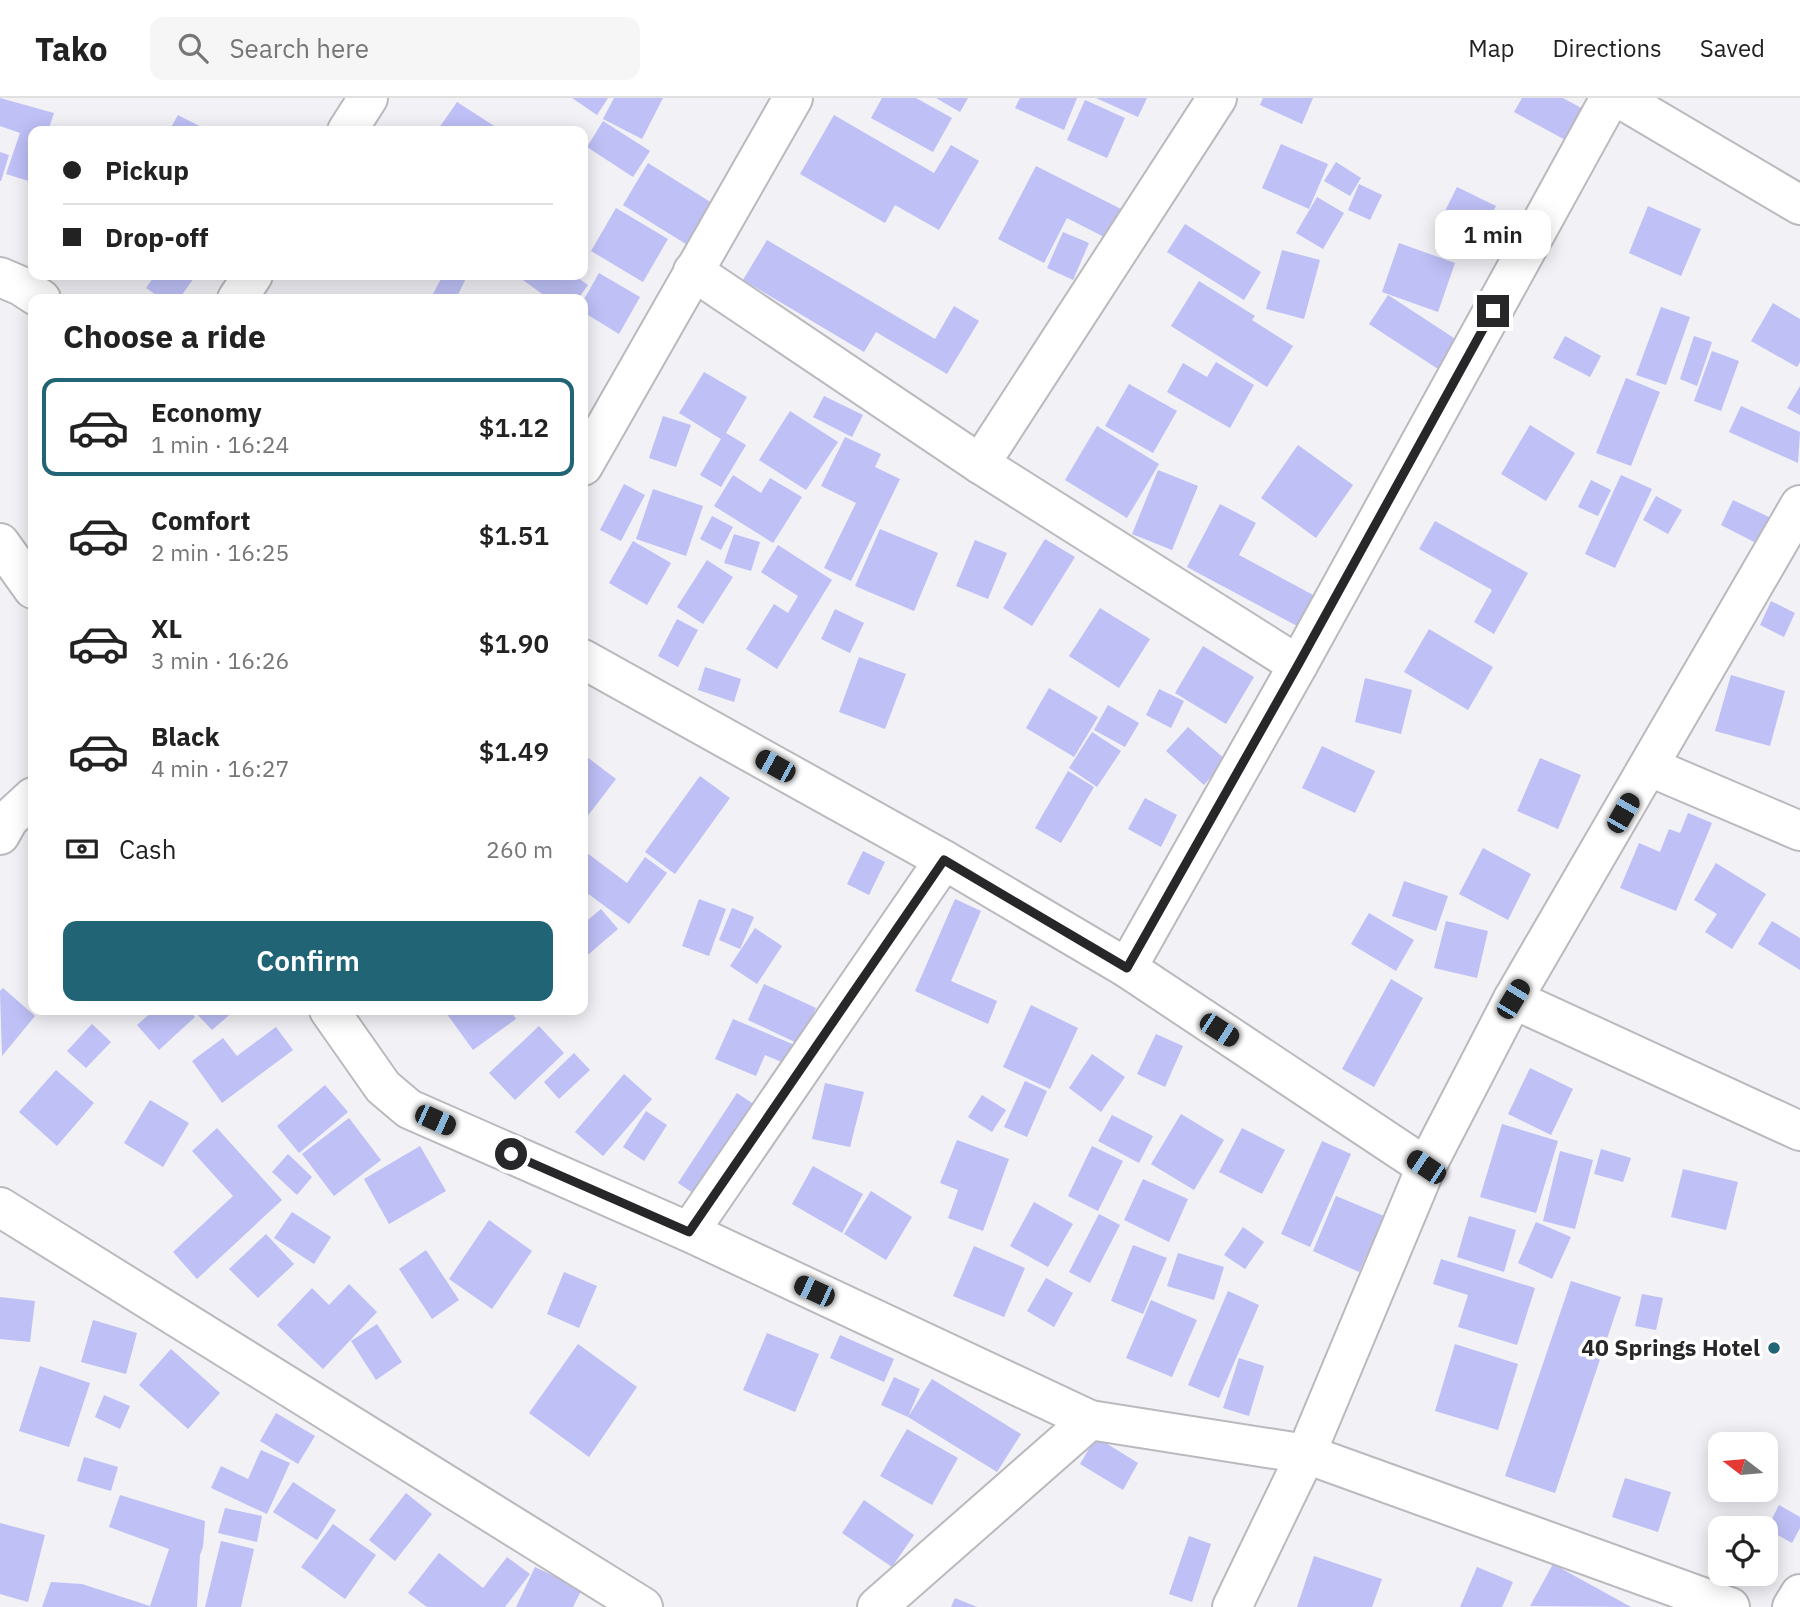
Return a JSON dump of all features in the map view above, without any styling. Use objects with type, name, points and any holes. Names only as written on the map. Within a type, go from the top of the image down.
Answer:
[{"type":"street","points":[[350,126],[368,98]]},
{"type":"street","points":[[588,457],[793,98]]},
{"type":"street","points":[[980,464],[1217,98]]},
{"type":"street","points":[[1127,968],[1298,665],[1610,98]]},
{"type":"street","points":[[1619,98],[1800,205]]},
{"type":"street","points":[[693,271],[980,464],[1298,665]]},
{"type":"street","points":[[0,277],[33,294]]},
{"type":"street","points":[[1232,1607],[1306,1454],[1426,1167],[1513,999],[1800,505]]},
{"type":"street","points":[[0,543],[28,582]]},
{"type":"street","points":[[588,662],[944,860],[1127,968],[1426,1167]]},
{"type":"street","points":[[1650,767],[1800,831]]},
{"type":"street","points":[[0,835],[9,819],[28,802]]},
{"type":"street","points":[[689,1232],[944,860]]},
{"type":"street","points":[[1513,999],[1800,1130]]},
{"type":"street","points":[[333,1015],[383,1087],[409,1109],[689,1232],[1090,1420],[1306,1454],[1730,1607]]},
{"type":"street","points":[[0,1207],[643,1607]]},
{"type":"street","points":[[877,1607],[1090,1420]]},
{"type":"street","points":[[1792,1607],[1800,1594]]},
{"type":"building","points":[[0,98],[54,113],[50,126],[28,126],[28,181],[6,174],[20,133],[0,126]]},
{"type":"building","points":[[572,98],[608,98],[597,115]]},
{"type":"building","points":[[614,98],[663,98],[642,139],[603,119]]},
{"type":"building","points":[[882,98],[916,98],[952,118],[933,152],[871,118]]},
{"type":"building","points":[[936,98],[968,98],[960,112]]},
{"type":"building","points":[[1020,98],[1077,98],[1064,130],[1015,108]]},
{"type":"building","points":[[1096,98],[1147,98],[1138,117]]},
{"type":"building","points":[[1263,98],[1313,98],[1302,124],[1260,105]]},
{"type":"building","points":[[1522,98],[1563,98],[1598,117],[1580,148],[1514,112]]},
{"type":"building","points":[[1085,100],[1125,118],[1107,158],[1067,140]]},
{"type":"building","points":[[457,102],[494,126],[440,126]]},
{"type":"building","points":[[178,115],[199,126],[172,126]]},
{"type":"building","points":[[834,115],[934,173],[951,145],[979,161],[939,230],[895,205],[885,223],[800,174]]},
{"type":"building","points":[[603,121],[650,151],[633,177],[588,145]]},
{"type":"building","points":[[1281,144],[1328,164],[1309,209],[1262,188]]},
{"type":"building","points":[[0,152],[9,155],[1,181],[0,181]]},
{"type":"building","points":[[1336,162],[1361,178],[1350,196],[1324,181]]},
{"type":"building","points":[[648,163],[720,208],[694,249],[623,205]]},
{"type":"building","points":[[1036,166],[1121,209],[1106,238],[1067,218],[1044,263],[998,239]]},
{"type":"building","points":[[1359,184],[1382,195],[1370,220],[1348,210]]},
{"type":"building","points":[[1457,187],[1496,206],[1478,240],[1440,221]]},
{"type":"building","points":[[1317,197],[1344,213],[1323,249],[1296,233]]},
{"type":"building","points":[[1648,206],[1701,229],[1681,276],[1629,253]]},
{"type":"building","points":[[616,208],[668,239],[643,282],[591,251]]},
{"type":"building","points":[[1185,224],[1261,272],[1244,300],[1167,252]]},
{"type":"building","points":[[1063,232],[1089,243],[1073,280],[1047,268]]},
{"type":"building","points":[[767,240],[935,339],[954,306],[979,321],[947,374],[876,332],[864,352],[743,280]]},
{"type":"building","points":[[1399,243],[1455,263],[1438,312],[1382,292]]},
{"type":"building","points":[[1282,250],[1320,260],[1304,319],[1266,309]]},
{"type":"building","points":[[599,273],[640,297],[619,334],[588,315],[587,294]]},
{"type":"building","points":[[152,280],[192,280],[183,294],[155,294],[146,288]]},
{"type":"building","points":[[440,280],[465,280],[458,294],[433,294]]},
{"type":"building","points":[[523,280],[581,280],[588,285],[582,294],[542,294]]},
{"type":"building","points":[[1199,281],[1255,316],[1252,320],[1293,346],[1267,387],[1171,326]]},
{"type":"building","points":[[1388,295],[1457,340],[1438,369],[1369,324]]},
{"type":"building","points":[[1773,303],[1800,319],[1800,362],[1797,367],[1751,341]]},
{"type":"building","points":[[1661,307],[1690,317],[1666,385],[1636,375]]},
{"type":"building","points":[[1565,336],[1601,356],[1590,377],[1553,358]]},
{"type":"building","points":[[1694,336],[1712,342],[1697,386],[1680,379]]},
{"type":"building","points":[[1712,351],[1739,361],[1721,411],[1694,401]]},
{"type":"building","points":[[1216,362],[1254,385],[1230,428],[1167,392],[1183,363],[1207,377]]},
{"type":"building","points":[[704,372],[747,397],[726,433],[746,445],[721,487],[700,475],[721,439],[679,413]]},
{"type":"building","points":[[1626,378],[1660,392],[1631,466],[1596,453]]},
{"type":"building","points":[[1129,384],[1177,411],[1153,453],[1105,426]]},
{"type":"building","points":[[1800,386],[1800,415],[1787,408]]},
{"type":"building","points":[[824,396],[863,415],[852,437],[813,417]]},
{"type":"building","points":[[1741,406],[1800,432],[1798,463],[1729,432]]},
{"type":"building","points":[[790,411],[838,442],[806,490],[759,460]]},
{"type":"building","points":[[663,416],[691,425],[676,467],[649,458]]},
{"type":"building","points":[[1530,425],[1575,453],[1546,501],[1501,474]]},
{"type":"building","points":[[1097,426],[1159,464],[1127,518],[1065,480]]},
{"type":"building","points":[[845,437],[881,454],[875,467],[900,479],[851,581],[824,568],[856,503],[821,486]]},
{"type":"building","points":[[1298,445],[1353,485],[1316,538],[1261,498]]},
{"type":"building","points":[[1158,470],[1198,486],[1172,550],[1132,534]]},
{"type":"building","points":[[733,475],[761,493],[770,478],[802,497],[773,543],[714,506]]},
{"type":"building","points":[[1621,475],[1652,489],[1615,568],[1585,554]]},
{"type":"building","points":[[1591,480],[1611,490],[1598,516],[1578,507]]},
{"type":"building","points":[[624,484],[645,495],[621,541],[600,530]]},
{"type":"building","points":[[653,489],[703,506],[686,556],[636,539]]},
{"type":"building","points":[[1656,496],[1682,510],[1668,534],[1643,520]]},
{"type":"building","points":[[1733,500],[1771,518],[1758,544],[1721,525]]},
{"type":"building","points":[[1220,504],[1256,523],[1239,555],[1315,596],[1299,627],[1187,567]]},
{"type":"building","points":[[712,516],[733,527],[721,550],[700,539]]},
{"type":"building","points":[[1435,521],[1528,573],[1494,634],[1474,622],[1492,590],[1419,549]]},
{"type":"building","points":[[880,529],[938,553],[914,611],[855,586]]},
{"type":"building","points":[[734,534],[760,542],[751,571],[724,563]]},
{"type":"building","points":[[1045,539],[1075,557],[1032,626],[1003,608]]},
{"type":"building","points":[[975,540],[1007,553],[988,599],[956,586]]},
{"type":"building","points":[[633,541],[671,563],[647,605],[609,583]]},
{"type":"building","points":[[778,545],[832,580],[777,669],[746,649],[774,604],[788,613],[798,596],[761,572]]},
{"type":"building","points":[[707,560],[733,577],[703,624],[677,607]]},
{"type":"building","points":[[1771,601],[1795,613],[1784,637],[1760,625]]},
{"type":"building","points":[[1100,608],[1150,639],[1119,688],[1069,656]]},
{"type":"building","points":[[835,609],[864,623],[850,653],[821,639]]},
{"type":"building","points":[[677,619],[698,630],[678,667],[658,656]]},
{"type":"building","points":[[1429,629],[1493,667],[1468,710],[1404,672]]},
{"type":"building","points":[[1203,646],[1254,677],[1226,724],[1175,693]]},
{"type":"building","points":[[859,657],[906,674],[885,729],[839,712]]},
{"type":"building","points":[[705,667],[741,679],[734,702],[698,690]]},
{"type":"building","points":[[1731,675],[1785,691],[1770,746],[1715,731]]},
{"type":"building","points":[[1365,678],[1412,690],[1401,734],[1355,722]]},
{"type":"building","points":[[1049,688],[1098,717],[1074,757],[1026,728]]},
{"type":"building","points":[[1159,689],[1184,701],[1171,728],[1146,715]]},
{"type":"building","points":[[1108,705],[1139,723],[1125,747],[1094,730]]},
{"type":"building","points":[[1188,727],[1226,760],[1204,785],[1166,751]]},
{"type":"building","points":[[1092,732],[1121,751],[1097,787],[1069,768]]},
{"type":"building","points":[[1322,746],[1375,771],[1355,813],[1302,788]]},
{"type":"building","points":[[588,758],[616,779],[588,815]]},
{"type":"building","points":[[1540,758],[1581,775],[1558,829],[1517,811]]},
{"type":"building","points":[[1068,771],[1094,787],[1061,843],[1035,828]]},
{"type":"building","points":[[700,776],[730,798],[675,874],[645,852]]},
{"type":"building","points":[[1145,798],[1177,815],[1161,847],[1128,829]]},
{"type":"building","points":[[1688,813],[1712,823],[1676,911],[1620,888],[1639,843],[1660,852],[1669,829],[1680,833]]},
{"type":"building","points":[[1483,848],[1531,874],[1508,920],[1459,894]]},
{"type":"building","points":[[863,851],[885,862],[869,895],[847,884]]},
{"type":"building","points":[[588,854],[627,883],[645,857],[667,873],[629,924],[588,894]]},
{"type":"building","points":[[1716,863],[1766,894],[1732,949],[1705,932],[1717,914],[1694,900]]},
{"type":"building","points":[[1404,881],[1448,896],[1436,931],[1392,916]]},
{"type":"building","points":[[699,899],[726,909],[709,956],[682,946]]},
{"type":"building","points":[[955,899],[981,911],[951,981],[997,1001],[988,1024],[915,991]]},
{"type":"building","points":[[732,908],[754,917],[740,949],[719,940]]},
{"type":"building","points":[[601,909],[618,929],[588,955],[588,920]]},
{"type":"building","points":[[1369,913],[1414,940],[1396,971],[1351,944]]},
{"type":"building","points":[[1446,921],[1488,931],[1477,978],[1434,968]]},
{"type":"building","points":[[1772,921],[1800,938],[1800,970],[1758,944]]},
{"type":"building","points":[[755,928],[782,946],[757,984],[730,966]]},
{"type":"building","points":[[1391,979],[1423,998],[1374,1087],[1342,1069]]},
{"type":"building","points":[[764,984],[816,1008],[799,1044],[748,1020]]},
{"type":"building","points":[[3,988],[28,1010],[28,1015],[35,1016],[2,1056],[0,991]]},
{"type":"building","points":[[1031,1005],[1078,1028],[1050,1089],[1003,1067]]},
{"type":"building","points":[[148,1015],[195,1017],[159,1050],[137,1025]]},
{"type":"building","points":[[198,1015],[229,1015],[212,1030]]},
{"type":"building","points":[[448,1015],[513,1015],[516,1019],[473,1050]]},
{"type":"building","points":[[733,1019],[809,1051],[801,1070],[765,1055],[756,1076],[715,1059]]},
{"type":"building","points":[[92,1024],[111,1042],[86,1068],[67,1051]]},
{"type":"building","points":[[539,1026],[564,1053],[515,1100],[489,1073]]},
{"type":"building","points":[[276,1027],[293,1050],[222,1103],[192,1061],[223,1038],[237,1056]]},
{"type":"building","points":[[1156,1034],[1183,1046],[1165,1087],[1137,1074]]},
{"type":"building","points":[[574,1053],[590,1070],[559,1099],[544,1082]]},
{"type":"building","points":[[1092,1054],[1125,1077],[1101,1112],[1069,1088]]},
{"type":"building","points":[[1530,1068],[1573,1089],[1551,1135],[1508,1114]]},
{"type":"building","points":[[56,1070],[94,1103],[57,1146],[19,1112]]},
{"type":"building","points":[[624,1074],[652,1099],[603,1156],[575,1132]]},
{"type":"building","points":[[1025,1081],[1047,1091],[1027,1137],[1004,1127]]},
{"type":"building","points":[[825,1083],[864,1092],[850,1147],[812,1139]]},
{"type":"building","points":[[325,1085],[348,1112],[299,1153],[277,1126]]},
{"type":"building","points":[[737,1093],[770,1115],[711,1205],[678,1183]]},
{"type":"building","points":[[982,1095],[1006,1110],[992,1132],[968,1117]]},
{"type":"building","points":[[150,1100],[189,1123],[163,1167],[124,1143]]},
{"type":"building","points":[[646,1111],[667,1125],[644,1161],[623,1147]]},
{"type":"building","points":[[1181,1114],[1224,1140],[1194,1190],[1151,1164]]},
{"type":"building","points":[[1112,1115],[1153,1136],[1139,1163],[1098,1141]]},
{"type":"building","points":[[349,1118],[381,1160],[334,1196],[302,1154]]},
{"type":"building","points":[[1502,1124],[1558,1141],[1536,1213],[1480,1197]]},
{"type":"building","points":[[217,1128],[282,1200],[197,1279],[173,1252],[233,1196],[192,1151]]},
{"type":"building","points":[[1242,1128],[1285,1150],[1262,1194],[1219,1172]]},
{"type":"building","points":[[957,1140],[1009,1159],[983,1231],[948,1218],[958,1190],[940,1183]]},
{"type":"building","points":[[1322,1141],[1351,1154],[1310,1247],[1281,1234]]},
{"type":"building","points":[[420,1146],[446,1191],[389,1224],[364,1179]]},
{"type":"building","points":[[1092,1146],[1123,1161],[1098,1211],[1068,1196]]},
{"type":"building","points":[[1601,1149],[1631,1158],[1623,1182],[1594,1174]]},
{"type":"building","points":[[1560,1151],[1593,1160],[1575,1229],[1543,1221]]},
{"type":"building","points":[[288,1154],[312,1177],[297,1195],[272,1172]]},
{"type":"building","points":[[813,1166],[863,1194],[842,1233],[792,1204]]},
{"type":"building","points":[[1683,1169],[1738,1182],[1726,1230],[1671,1217]]},
{"type":"building","points":[[1143,1179],[1188,1199],[1169,1242],[1124,1220]]},
{"type":"building","points":[[871,1191],[912,1217],[886,1260],[844,1234]]},
{"type":"building","points":[[1336,1196],[1384,1216],[1359,1272],[1313,1251]]},
{"type":"building","points":[[1034,1202],[1073,1224],[1048,1267],[1010,1246]]},
{"type":"building","points":[[292,1212],[331,1237],[314,1264],[274,1238]]},
{"type":"building","points":[[1099,1214],[1120,1225],[1090,1283],[1069,1272]]},
{"type":"building","points":[[1469,1216],[1516,1230],[1504,1272],[1457,1257]]},
{"type":"building","points":[[489,1220],[532,1251],[492,1309],[449,1279]]},
{"type":"building","points":[[1536,1222],[1571,1237],[1552,1279],[1518,1263]]},
{"type":"building","points":[[1243,1227],[1264,1242],[1245,1269],[1224,1255]]},
{"type":"building","points":[[266,1234],[294,1264],[258,1298],[229,1269]]},
{"type":"building","points":[[1133,1245],[1167,1258],[1143,1314],[1111,1301]]},
{"type":"building","points":[[974,1246],[1025,1268],[1004,1317],[953,1296]]},
{"type":"building","points":[[426,1250],[459,1300],[432,1319],[399,1269]]},
{"type":"building","points":[[1178,1253],[1224,1267],[1214,1300],[1167,1286]]},
{"type":"building","points":[[1441,1259],[1535,1288],[1517,1345],[1458,1327],[1468,1295],[1433,1284]]},
{"type":"building","points":[[564,1272],[597,1286],[579,1328],[547,1314]]},
{"type":"building","points":[[1046,1278],[1073,1293],[1054,1327],[1027,1311]]},
{"type":"building","points":[[1571,1281],[1621,1297],[1555,1493],[1505,1476]]},
{"type":"building","points":[[349,1284],[377,1312],[323,1369],[277,1325],[312,1288],[329,1305]]},
{"type":"building","points":[[1228,1291],[1259,1305],[1219,1398],[1188,1385]]},
{"type":"building","points":[[1642,1294],[1663,1298],[1656,1330],[1635,1326]]},
{"type":"building","points":[[0,1297],[35,1301],[30,1342],[0,1339]]},
{"type":"building","points":[[1151,1300],[1197,1320],[1172,1377],[1126,1358]]},
{"type":"building","points":[[93,1320],[137,1333],[126,1374],[81,1362]]},
{"type":"building","points":[[377,1324],[402,1362],[376,1380],[351,1341]]},
{"type":"building","points":[[767,1333],[819,1354],[795,1412],[743,1390]]},
{"type":"building","points":[[840,1335],[894,1359],[884,1382],[830,1358]]},
{"type":"building","points":[[578,1344],[637,1387],[589,1457],[529,1413]]},
{"type":"building","points":[[1455,1344],[1518,1364],[1498,1430],[1435,1411]]},
{"type":"building","points":[[171,1349],[220,1393],[188,1429],[139,1385]]},
{"type":"building","points":[[1239,1358],[1264,1366],[1249,1416],[1223,1408]]},
{"type":"building","points":[[40,1366],[90,1383],[69,1447],[19,1431]]},
{"type":"building","points":[[894,1377],[920,1389],[908,1417],[881,1405]]},
{"type":"building","points":[[932,1379],[1021,1434],[997,1472],[908,1417]]},
{"type":"building","points":[[104,1395],[130,1406],[120,1429],[95,1417]]},
{"type":"building","points":[[276,1413],[315,1436],[298,1464],[260,1441]]},
{"type":"building","points":[[907,1429],[958,1458],[932,1505],[880,1476]]},
{"type":"building","points":[[1096,1437],[1138,1463],[1123,1490],[1080,1464]]},
{"type":"building","points":[[261,1450],[290,1463],[267,1514],[211,1488],[221,1466],[248,1479]]},
{"type":"building","points":[[84,1457],[118,1467],[111,1491],[77,1481]]},
{"type":"building","points":[[1625,1478],[1671,1492],[1658,1532],[1612,1517]]},
{"type":"building","points":[[293,1482],[336,1510],[317,1540],[273,1512]]},
{"type":"building","points":[[406,1493],[432,1514],[395,1561],[369,1540]]},
{"type":"building","points":[[120,1495],[205,1521],[197,1607],[42,1607],[51,1582],[82,1584],[150,1606],[169,1549],[109,1527]]},
{"type":"building","points":[[864,1500],[914,1535],[892,1567],[842,1533]]},
{"type":"building","points":[[1779,1505],[1800,1517],[1800,1528],[1792,1543],[1778,1535],[1778,1516],[1774,1516]]},
{"type":"building","points":[[225,1508],[262,1516],[257,1542],[218,1533]]},
{"type":"building","points":[[0,1523],[45,1535],[28,1602],[0,1594]]},
{"type":"building","points":[[333,1524],[376,1555],[345,1599],[301,1567]]},
{"type":"building","points":[[1189,1536],[1211,1544],[1192,1602],[1169,1594]]},
{"type":"building","points":[[221,1541],[254,1549],[241,1607],[205,1607]]},
{"type":"building","points":[[439,1553],[483,1588],[507,1557],[530,1574],[505,1607],[427,1607],[408,1593]]},
{"type":"building","points":[[1314,1556],[1382,1579],[1372,1607],[1297,1607]]},
{"type":"building","points":[[1553,1564],[1631,1607],[1530,1606]]},
{"type":"building","points":[[535,1567],[582,1589],[573,1607],[516,1607]]},
{"type":"building","points":[[1477,1567],[1513,1582],[1502,1607],[1460,1607]]},
{"type":"building","points":[[955,1598],[977,1607],[951,1607]]},
{"type":"place","name":"40 Springs Hotel","points":[[1774,1348]]},
{"type":"route","points":[[511,1154],[689,1232],[944,860],[1127,968],[1493,311]]}]
